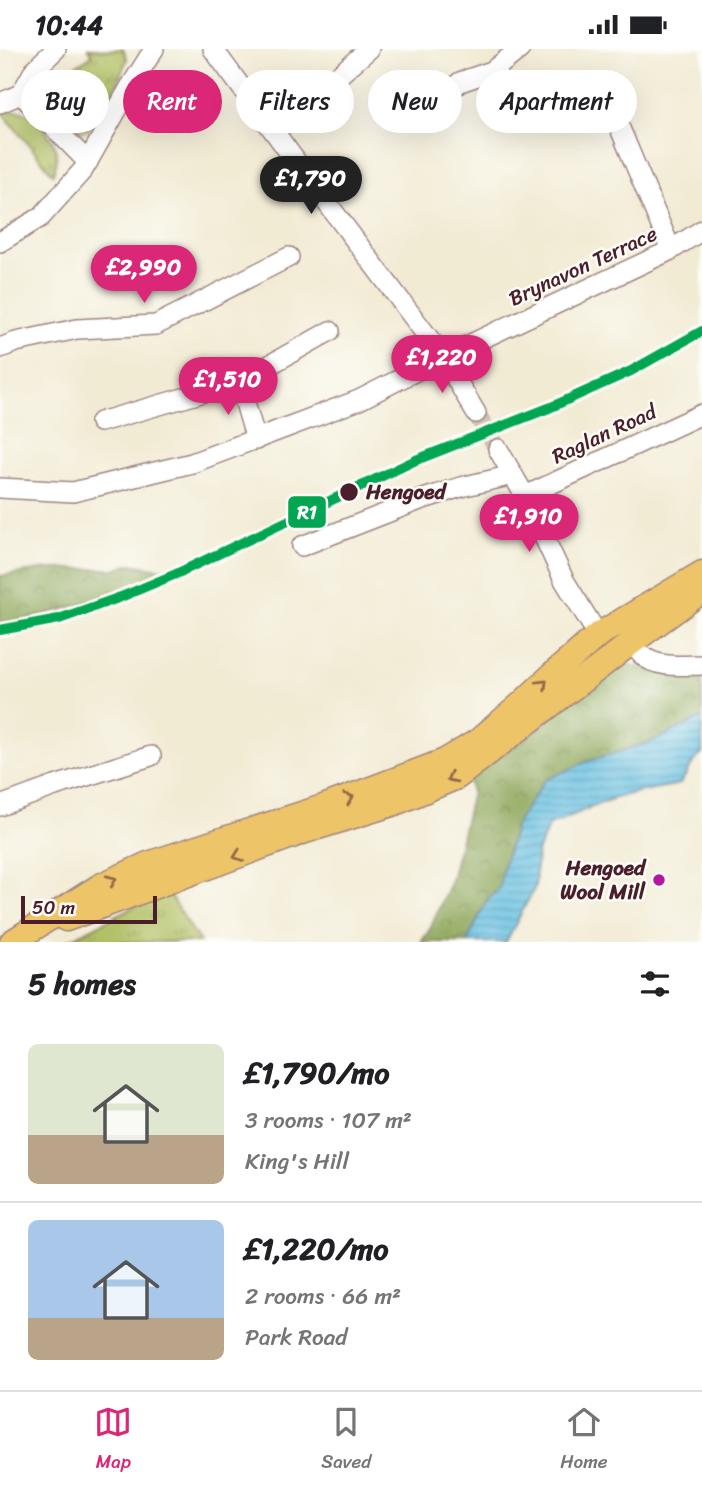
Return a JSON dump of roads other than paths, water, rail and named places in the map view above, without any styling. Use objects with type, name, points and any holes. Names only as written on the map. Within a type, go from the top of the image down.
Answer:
[{"type":"main road","points":[[15,942],[100,886],[148,863],[326,806],[445,761],[478,741],[519,708],[598,635],[702,573]]},
{"type":"main road","points":[[15,942],[59,922],[305,831],[395,803],[457,777],[702,591]]},
{"type":"street","points":[[34,70],[56,49]]},
{"type":"street","points":[[213,49],[236,80]]},
{"type":"street","points":[[345,70],[369,49]]},
{"type":"street","points":[[462,81],[492,71],[520,49]]},
{"type":"street","points":[[0,242],[41,217],[83,170],[150,50]]},
{"type":"street","points":[[0,103],[21,94]]},
{"type":"street","points":[[59,133],[88,162]]},
{"type":"street","points":[[275,133],[443,357],[477,413]]},
{"type":"street","points":[[622,133],[671,250]]},
{"type":"street","name":"Brynavon Terrace","points":[[0,488],[73,492],[192,463],[256,440],[359,400],[443,357],[671,250],[702,230]]},
{"type":"street","points":[[0,348],[77,329],[156,325],[289,257]]},
{"type":"street","points":[[100,422],[239,382],[330,331]]},
{"type":"street","points":[[239,382],[256,440]]},
{"type":"street","name":"Raglan Road","points":[[525,495],[702,414]]},
{"type":"street","points":[[498,449],[525,495],[564,580],[598,635]]},
{"type":"street","points":[[302,546],[420,500],[513,475]]},
{"type":"street","points":[[632,642],[644,657],[658,663],[702,665]]},
{"type":"street","points":[[0,806],[151,756]]},
{"type":"water","points":[[702,718],[702,754],[694,761],[680,784],[615,798],[549,825],[537,852],[535,887],[506,942],[467,942],[487,900],[499,888],[517,822],[545,780],[588,761],[651,742]]},
{"type":"tunnel","points":[[476,413],[498,449]]},
{"type":"place","name":"Hengoed","points":[[349,492]]},
{"type":"place","name":"Hengoed Wool Mill","points":[[659,880]]}]
